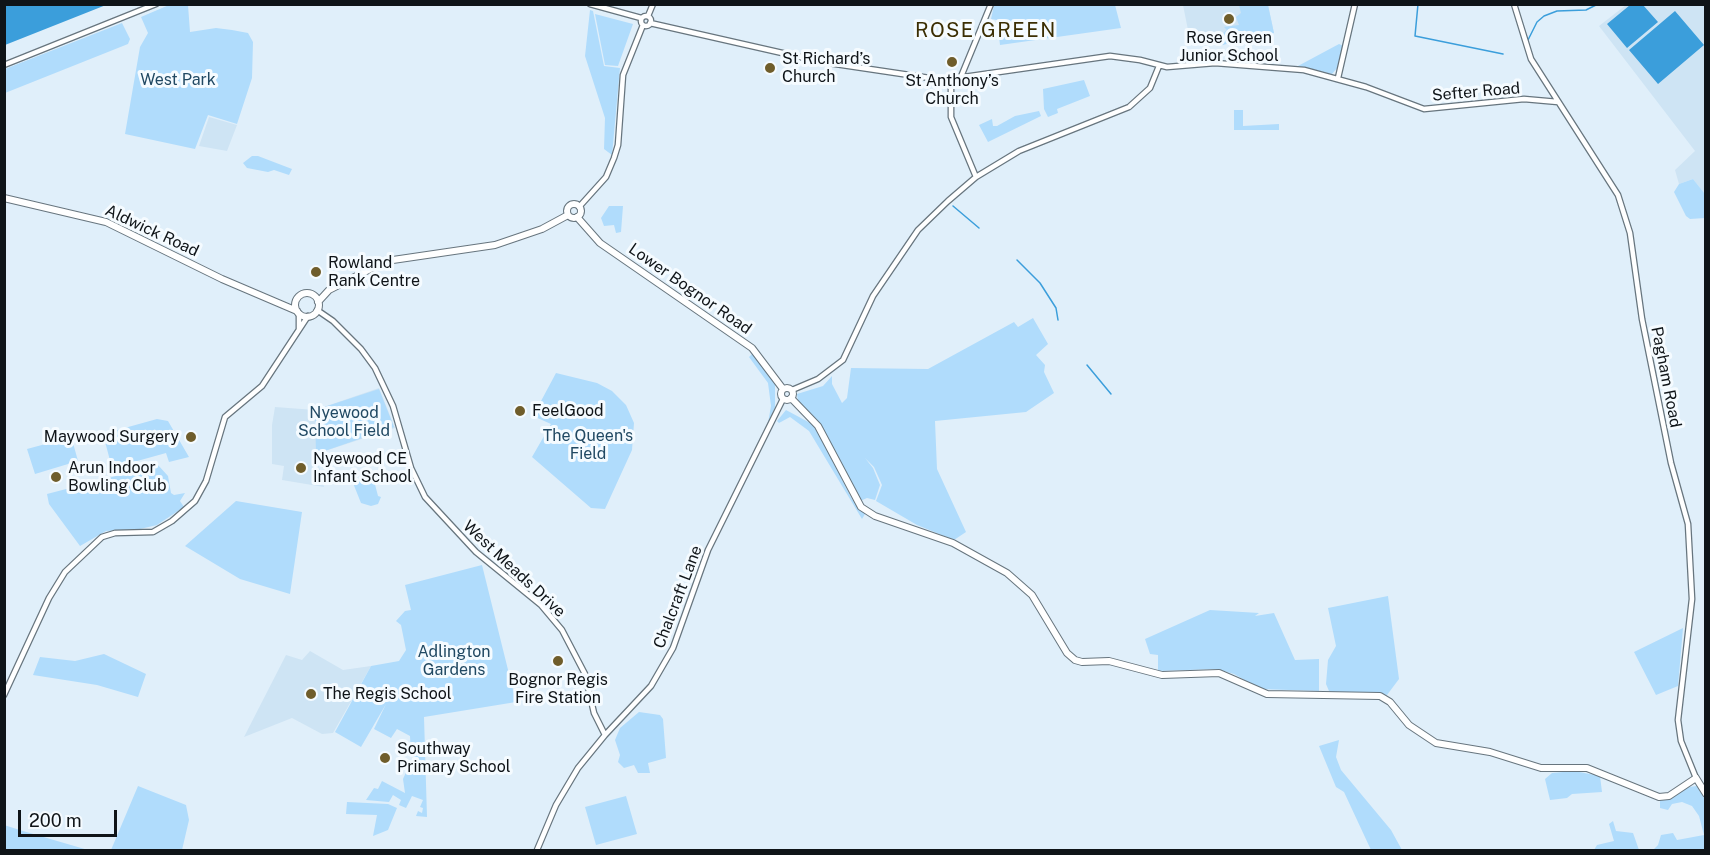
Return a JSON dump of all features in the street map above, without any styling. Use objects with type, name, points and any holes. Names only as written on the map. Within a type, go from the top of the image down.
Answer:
[{"type":"main road","name":"Aldwick Road","points":[[4,198],[106,222],[229,283],[298,312]]},
{"type":"main road","points":[[282,304],[296,299],[302,293],[329,290],[386,261],[495,244],[542,229],[568,215],[577,217],[581,213],[579,207],[570,206],[568,215]]},
{"type":"main road","name":"Lower Bognor Road","points":[[577,217],[600,243],[752,348],[783,389]]},
{"type":"main road","points":[[296,299],[298,312],[308,316],[317,310],[318,302],[329,290]]},
{"type":"main road","points":[[310,293],[318,302]]},
{"type":"main road","points":[[783,389],[792,390],[791,398],[783,399],[783,389]]},
{"type":"main road","points":[[791,398],[818,426],[861,507],[875,516],[953,543],[1006,573],[1032,595],[1067,653],[1075,660],[1109,661],[1162,675],[1219,673],[1267,694],[1380,696],[1390,702],[1409,725],[1436,743],[1490,752],[1541,768],[1587,768],[1659,797],[1669,796],[1696,778],[1706,794]]},
{"type":"street","points":[[4,65],[156,4]]},
{"type":"street","points":[[590,4],[641,18],[648,16]]},
{"type":"street","points":[[643,25],[650,22],[648,16],[653,4]]},
{"type":"street","points":[[960,79],[991,4]]},
{"type":"street","points":[[1338,78],[1355,4]]},
{"type":"street","name":"Pagham Road","points":[[1514,4],[1529,53],[1618,195],[1630,233],[1642,319],[1670,458],[1688,524],[1692,600],[1678,720],[1681,741],[1696,778]]},
{"type":"street","points":[[579,207],[606,177],[614,158],[618,145],[623,75],[643,25],[641,18]]},
{"type":"street","name":"Sefter Road","points":[[650,22],[822,63],[942,80],[1102,56],[1140,60],[1167,68],[1215,63],[1295,69],[1338,78],[1424,109],[1524,99],[1558,102]]},
{"type":"street","points":[[792,390],[818,379],[843,360],[873,296],[918,230],[976,177],[1034,144],[1128,107],[1150,88],[1159,66]]},
{"type":"street","points":[[951,80],[951,117],[976,177]]},
{"type":"street","name":"West Meads Drive","points":[[317,310],[333,321],[361,349],[375,368],[397,416],[411,468],[425,497],[476,552],[541,605],[562,630],[585,674],[594,713],[605,735]]},
{"type":"street","points":[[298,312],[299,329]]},
{"type":"street","points":[[4,695],[45,606],[65,572],[102,537],[115,533],[153,532],[172,521],[195,501],[206,481],[225,417],[262,386],[308,316]]},
{"type":"street","name":"Chalcraft Lane","points":[[537,850],[568,784],[605,735],[651,686],[673,648],[708,550],[783,399]]},
{"type":"shaded area","name":"Rose Green Junior School","points":[[1183,5],[1268,5],[1274,33],[1222,45],[1221,40],[1214,42],[1213,36],[1190,40]]},
{"type":"shaded area","points":[[1626,5],[1705,5],[1705,194],[1693,179],[1679,184],[1675,170],[1695,151],[1599,26]]},
{"type":"shaded area","points":[[209,117],[237,125],[227,151],[199,146]]},
{"type":"shaded area","points":[[379,388],[395,428],[316,454],[324,487],[282,480],[284,466],[272,464],[272,425],[275,407],[315,410]]},
{"type":"shaded area","name":"The Regis School","points":[[310,651],[343,670],[371,666],[333,733],[322,734],[292,718],[244,737],[286,655],[302,660]]},
{"type":"green space","name":"West Park","points":[[169,5],[188,5],[190,32],[216,28],[232,30],[248,33],[253,42],[252,78],[237,124],[208,115],[195,149],[125,134],[140,47],[148,33],[141,17]]},
{"type":"green space","points":[[994,5],[1115,5],[1121,28],[1000,45],[997,20],[991,19]]},
{"type":"green space","points":[[1239,5],[1268,5],[1274,33],[1222,45],[1221,40],[1214,42],[1215,33],[1219,37],[1227,30],[1224,27],[1239,25],[1236,17],[1241,13]]},
{"type":"green space","points":[[590,10],[593,11],[604,66],[620,68],[612,155],[604,149],[605,118],[585,56]]},
{"type":"green space","points":[[595,14],[633,24],[618,66],[605,65]]},
{"type":"green space","points":[[122,23],[130,39],[128,44],[5,93],[5,69]]},
{"type":"green space","points":[[1339,44],[1344,46],[1339,66],[1332,74],[1298,66]]},
{"type":"green space","points":[[1084,80],[1090,96],[1057,109],[1058,113],[1048,117],[1044,109],[1043,89]]},
{"type":"green space","points":[[1234,110],[1243,110],[1243,126],[1279,124],[1279,130],[1234,130]]},
{"type":"green space","points":[[1039,111],[1041,116],[988,142],[979,125],[992,119],[993,126],[997,126],[1015,116]]},
{"type":"green space","points":[[252,156],[258,156],[292,169],[289,175],[274,170],[268,172],[247,168],[243,163]]},
{"type":"green space","points":[[1693,179],[1705,194],[1705,218],[1690,219],[1686,216],[1674,192],[1679,184]]},
{"type":"green space","points":[[609,206],[623,206],[621,232],[616,233],[614,225],[604,226],[601,218]]},
{"type":"green space","points":[[1033,318],[1048,344],[1036,355],[1045,365],[1044,372],[1054,393],[1026,412],[935,421],[937,469],[966,532],[954,540],[917,525],[876,501],[882,485],[874,467],[865,458],[873,468],[880,485],[875,500],[867,498],[860,501],[823,429],[798,401],[797,394],[823,386],[832,376],[832,384],[842,403],[847,398],[851,368],[928,369],[1014,322],[1018,327]]},
{"type":"green space","points":[[752,354],[775,382],[775,407],[768,423],[771,406],[768,383],[749,357]]},
{"type":"green space","name":"The Queen's Field","points":[[556,373],[597,383],[612,391],[626,405],[634,423],[632,450],[605,509],[591,508],[532,457],[551,424],[533,416]]},
{"type":"green space","name":"Nyewood School Field","points":[[379,389],[394,427],[316,454],[315,410]]},
{"type":"green space","points":[[786,410],[814,425],[852,499],[865,514],[862,519],[809,431],[790,417],[779,423],[777,421]]},
{"type":"green space","points":[[157,419],[168,421],[189,457],[169,462],[166,453],[112,468],[103,434]]},
{"type":"green space","points":[[64,439],[66,445],[73,443],[78,461],[35,474],[27,449]]},
{"type":"green space","points":[[158,465],[168,476],[171,493],[174,495],[185,493],[180,501],[184,507],[157,525],[140,529],[106,531],[80,546],[49,504],[47,494]]},
{"type":"green space","points":[[371,469],[378,496],[381,497],[378,504],[371,506],[361,503],[353,483]]},
{"type":"green space","points":[[236,501],[302,512],[290,594],[240,579],[185,546]]},
{"type":"green space","name":"Adlington Gardens","points":[[482,565],[516,702],[424,717],[427,817],[416,816],[418,811],[422,813],[423,808],[420,807],[423,800],[412,796],[406,808],[399,805],[401,800],[393,795],[389,802],[366,800],[374,788],[378,789],[382,781],[405,793],[403,779],[411,761],[418,761],[418,757],[411,757],[410,736],[397,729],[391,738],[374,729],[386,704],[361,747],[335,732],[371,666],[399,661],[406,650],[401,625],[396,621],[405,611],[411,610],[405,585]]},
{"type":"green space","points":[[1388,596],[1399,679],[1387,695],[1372,692],[1335,693],[1329,691],[1326,684],[1328,660],[1336,646],[1328,608]]},
{"type":"green space","points":[[1210,610],[1259,613],[1255,616],[1274,613],[1295,660],[1319,659],[1319,691],[1260,689],[1234,674],[1217,669],[1158,671],[1158,655],[1150,654],[1145,639]]},
{"type":"green space","points":[[1683,628],[1678,686],[1656,695],[1634,652]]},
{"type":"green space","points":[[104,654],[146,674],[138,697],[97,685],[33,675],[40,657],[75,661]]},
{"type":"green space","points":[[639,712],[660,715],[663,719],[666,758],[648,763],[650,773],[638,773],[634,765],[624,768],[618,762],[620,755],[615,740],[620,728]]},
{"type":"green space","points":[[1339,740],[1336,757],[1341,770],[1391,830],[1402,850],[1371,850],[1344,792],[1336,787],[1319,746]]},
{"type":"green space","points":[[1574,771],[1600,776],[1602,792],[1572,794],[1567,798],[1550,800],[1545,779],[1552,773]]},
{"type":"green space","points":[[138,786],[186,805],[189,820],[182,850],[111,850]]},
{"type":"green space","points":[[1697,786],[1705,800],[1705,850],[1653,850],[1658,845],[1661,835],[1673,833],[1677,840],[1704,835],[1699,816],[1692,806],[1682,802],[1672,804],[1668,810],[1660,808],[1660,800],[1689,787]]},
{"type":"green space","points":[[626,796],[637,834],[596,845],[585,807]]},
{"type":"green space","points":[[347,802],[388,804],[397,808],[388,830],[373,836],[377,815],[346,814]]},
{"type":"green space","points":[[1613,821],[1616,831],[1633,833],[1639,850],[1594,850],[1597,845],[1614,841],[1609,824]]},
{"type":"green space","points":[[4,825],[23,831],[88,850],[5,850]]},
{"type":"water","points":[[5,4],[106,4],[106,5],[5,45]]},
{"type":"water","points":[[1630,5],[1643,5],[1658,22],[1627,48],[1607,24]]},
{"type":"water","points":[[1675,11],[1704,45],[1658,84],[1629,50]]},
{"type":"waterway","points":[[1418,4],[1415,36],[1503,54]]},
{"type":"waterway","points":[[1528,40],[1537,22],[1544,16],[1557,11],[1586,10],[1598,4]]},
{"type":"waterway","points":[[953,206],[979,228]]},
{"type":"waterway","points":[[1017,260],[1040,283],[1056,308],[1058,320]]},
{"type":"waterway","points":[[1087,365],[1111,394]]},
{"type":"place","name":"Rose Green Junior School","points":[[1229,19]]},
{"type":"place","name":"St Anthony’s Church","points":[[952,62]]},
{"type":"place","name":"St Richard’s Church","points":[[770,68]]},
{"type":"place","name":"Rowland Rank Centre","points":[[316,272]]},
{"type":"place","name":"FeelGood","points":[[520,411]]},
{"type":"place","name":"Maywood Surgery","points":[[191,437]]},
{"type":"place","name":"Nyewood CE Infant School","points":[[301,468]]},
{"type":"place","name":"Arun Indoor Bowling Club","points":[[56,477]]},
{"type":"place","name":"Bognor Regis Fire Station","points":[[558,661]]},
{"type":"place","name":"The Regis School","points":[[311,694]]},
{"type":"place","name":"Southway Primary School","points":[[385,758]]},
{"type":"district","name":"ROSE GREEN","points":[[986,31]]}]
